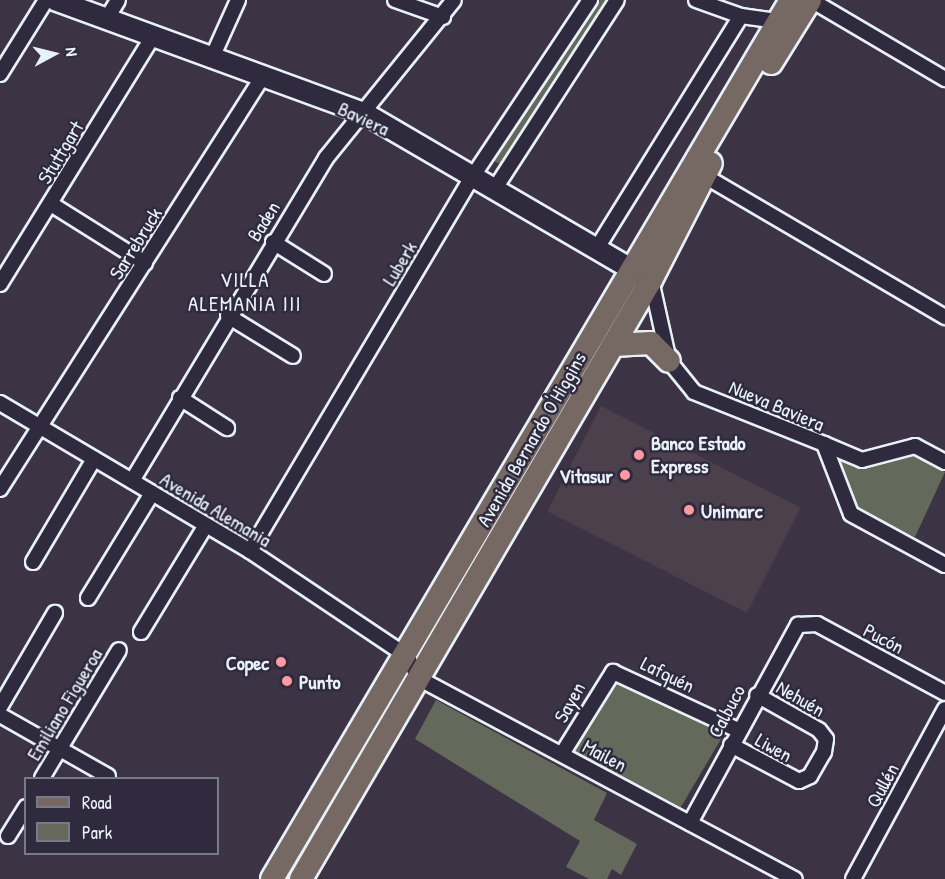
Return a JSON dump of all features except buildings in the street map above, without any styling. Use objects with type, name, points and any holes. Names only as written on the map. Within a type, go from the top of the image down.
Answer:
[{"type":"main road","name":"Avenida Bernardo O'Higgins","points":[[300,879],[651,280],[703,175],[786,23],[791,0]]},
{"type":"main road","name":"Avenida Bernardo O'Higgins","points":[[272,879],[406,656],[631,269],[786,23],[810,0]]},
{"type":"main road","points":[[613,345],[651,343],[669,361]]},
{"type":"main road","points":[[517,462],[537,474]]},
{"type":"street","points":[[0,74],[46,0]]},
{"type":"street","name":"Baviera","points":[[55,0],[261,79],[364,113],[471,179],[651,280]]},
{"type":"street","points":[[106,20],[118,0]]},
{"type":"street","points":[[211,60],[238,0]]},
{"type":"street","points":[[395,0],[443,17]]},
{"type":"street","name":"Baden","points":[[132,481],[228,316],[326,158],[443,17],[454,0]]},
{"type":"street","name":"Luberk","points":[[250,551],[471,179],[590,0]]},
{"type":"street","points":[[494,190],[618,0]]},
{"type":"street","points":[[696,0],[741,16],[786,23]]},
{"type":"street","points":[[810,0],[945,79]]},
{"type":"street","points":[[597,248],[741,16]]},
{"type":"street","name":"Stuttgart","points":[[0,284],[152,38]]},
{"type":"street","name":"Sarrebruck","points":[[0,489],[261,79]]},
{"type":"street","points":[[703,175],[945,317]]},
{"type":"street","points":[[51,204],[145,263]]},
{"type":"street","points":[[273,242],[324,274]]},
{"type":"street","name":"Nueva Baviera","points":[[651,280],[669,361],[694,392],[824,444],[851,514],[945,565]]},
{"type":"street","points":[[228,316],[293,356]]},
{"type":"street","points":[[180,398],[227,428]]},
{"type":"street","name":"Avenida Alemania","points":[[0,403],[250,551],[406,656]]},
{"type":"street","points":[[824,444],[862,460],[915,446],[945,462]]},
{"type":"street","points":[[33,562],[94,459]]},
{"type":"street","points":[[88,598],[152,493]]},
{"type":"street","points":[[141,632],[206,525]]},
{"type":"street","points":[[0,707],[55,613]]},
{"type":"street","name":"Pucón","points":[[803,623],[817,624],[945,693]]},
{"type":"street","name":"Calbuco","points":[[690,823],[790,632],[803,623]]},
{"type":"street","name":"Emiliano Figueroa","points":[[43,777],[119,650]]},
{"type":"street","points":[[406,656],[418,678]]},
{"type":"street","name":"Lafquén","points":[[613,672],[738,730]]},
{"type":"street","name":"Sayen","points":[[562,754],[613,672]]},
{"type":"street","name":"Mailen","points":[[418,678],[795,879]]},
{"type":"street","name":"Nehuén","points":[[757,695],[824,735],[826,748],[813,773],[799,780]]},
{"type":"street","name":"Qullén","points":[[853,879],[945,709]]},
{"type":"street","points":[[0,715],[108,776]]},
{"type":"street","name":"Liwen","points":[[731,745],[799,780]]},
{"type":"street","points":[[8,836],[24,810]]},
{"type":"shaded area","points":[[601,406],[801,508],[747,613],[547,511]]},
{"type":"green space","points":[[600,0],[613,0],[504,166],[492,160]]},
{"type":"green space","points":[[912,452],[945,472],[915,537],[862,512],[848,499],[836,456],[862,468]]},
{"type":"green space","points":[[619,679],[724,734],[681,807],[572,751],[611,680]]},
{"type":"green space","points":[[436,700],[607,793],[594,820],[637,844],[621,875],[612,869],[607,879],[589,879],[566,867],[580,841],[415,739]]},
{"type":"place","name":"Banco Estado Express","points":[[639,455]]},
{"type":"place","name":"Vitasur","points":[[625,475]]},
{"type":"place","name":"Unimarc","points":[[689,510]]},
{"type":"place","name":"Copec","points":[[281,662]]},
{"type":"place","name":"Punto","points":[[287,681]]},
{"type":"district","name":"VILLA ALEMANIA III","points":[[245,292]]}]
